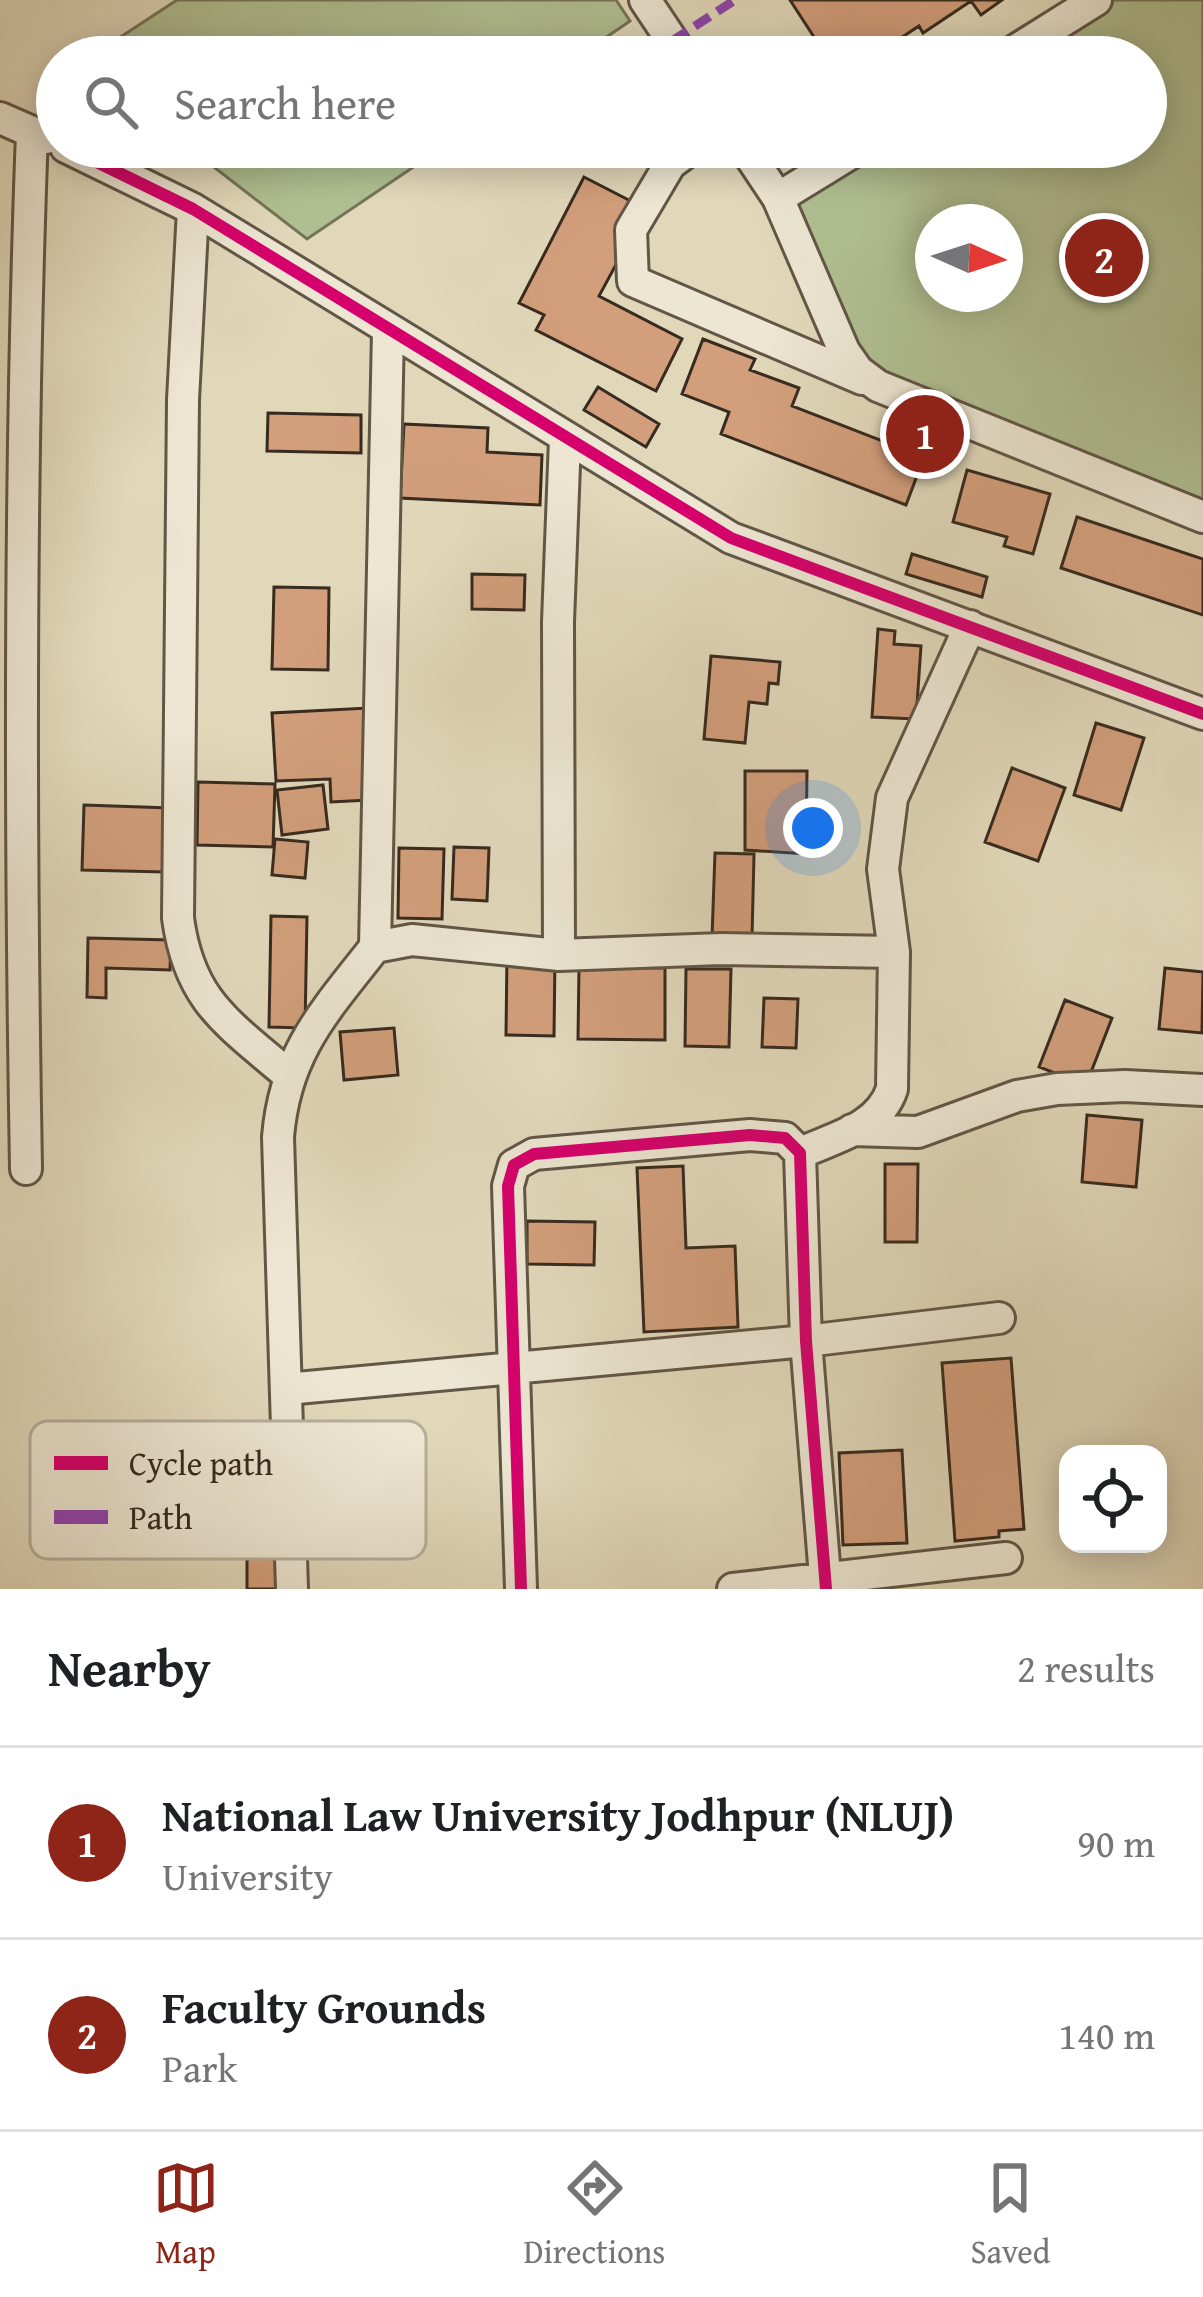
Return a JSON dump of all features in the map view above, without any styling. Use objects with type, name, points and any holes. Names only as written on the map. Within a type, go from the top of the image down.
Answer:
[{"type":"street","points":[[644,0],[669,36]]},
{"type":"street","points":[[1039,36],[1096,0]]},
{"type":"street","points":[[0,118],[36,133]]},
{"type":"street","points":[[26,1169],[23,383],[42,168]]},
{"type":"street","points":[[109,168],[193,209],[731,538],[1203,714]]},
{"type":"street","points":[[668,168],[631,230],[633,281],[1203,517]]},
{"type":"street","points":[[758,168],[778,198],[844,351],[858,371],[878,386]]},
{"type":"street","points":[[778,198],[827,168]]},
{"type":"street","points":[[193,209],[183,400],[178,918],[183,955],[199,991],[287,1074]]},
{"type":"street","points":[[288,1421],[278,1137],[287,1074],[308,1036],[375,947],[388,331]]},
{"type":"street","points":[[559,956],[558,622],[565,440]]},
{"type":"street","points":[[800,1153],[885,1111],[892,1089],[894,952],[883,869],[892,798],[970,626]]},
{"type":"street","points":[[375,947],[412,940],[559,956],[721,949],[894,952]]},
{"type":"street","points":[[851,1130],[918,1132],[1017,1096],[1057,1089],[1203,1090]]},
{"type":"street","points":[[521,1589],[508,1186],[514,1165],[534,1154],[750,1135],[785,1138],[800,1153],[806,1340],[826,1584]]},
{"type":"street","points":[[286,1389],[999,1318]]},
{"type":"street","points":[[733,1589],[826,1584],[1006,1558]]},
{"type":"green space","points":[[177,0],[616,0],[630,21],[608,36],[122,36]]},
{"type":"green space","points":[[1096,0],[1203,0],[1203,510],[878,386],[778,198],[827,168],[1167,168],[1167,36],[1039,36]]},
{"type":"green space","points":[[215,168],[412,168],[307,239]]},
{"type":"building","points":[[790,0],[1002,0],[981,15],[971,1],[923,33],[919,26],[904,36],[813,36]]},
{"type":"building","points":[[584,177],[646,209],[599,296],[682,339],[656,391],[536,330],[544,315],[519,303]]},
{"type":"building","points":[[703,339],[755,359],[750,370],[799,388],[792,406],[924,457],[906,505],[721,434],[729,412],[682,394]]},
{"type":"building","points":[[598,387],[659,424],[646,447],[584,410]]},
{"type":"building","points":[[268,413],[361,415],[361,453],[267,451]]},
{"type":"building","points":[[404,424],[488,428],[487,452],[542,455],[540,505],[400,498]]},
{"type":"building","points":[[967,470],[1050,494],[1033,554],[1004,546],[1007,537],[953,522]]},
{"type":"building","points":[[1077,517],[1203,559],[1203,615],[1061,568]]},
{"type":"building","points":[[912,554],[987,577],[982,597],[906,574]]},
{"type":"building","points":[[472,574],[525,575],[524,610],[472,609]]},
{"type":"building","points":[[274,587],[329,588],[328,670],[272,669]]},
{"type":"building","points":[[878,629],[895,631],[894,644],[921,646],[916,719],[872,717]]},
{"type":"building","points":[[711,656],[780,662],[778,684],[769,683],[767,704],[749,702],[745,743],[704,739]]},
{"type":"building","points":[[368,708],[369,800],[331,802],[330,779],[276,781],[272,713]]},
{"type":"building","points":[[1096,723],[1144,738],[1121,810],[1074,795]]},
{"type":"building","points":[[1012,768],[1065,788],[1038,861],[985,842]]},
{"type":"building","points":[[745,771],[807,771],[806,854],[745,850]]},
{"type":"building","points":[[198,782],[275,784],[273,847],[197,845]]},
{"type":"building","points":[[323,785],[328,829],[282,835],[277,790]]},
{"type":"building","points":[[84,805],[170,808],[164,872],[82,870]]},
{"type":"building","points":[[275,839],[308,842],[305,878],[272,875]]},
{"type":"building","points":[[454,847],[489,848],[487,901],[452,899]]},
{"type":"building","points":[[399,848],[444,849],[442,919],[398,918]]},
{"type":"building","points":[[715,853],[754,854],[752,938],[712,937]]},
{"type":"building","points":[[271,916],[307,917],[305,1028],[269,1027]]},
{"type":"building","points":[[88,938],[171,940],[170,970],[106,968],[106,998],[87,997]]},
{"type":"building","points":[[507,954],[555,955],[554,1036],[506,1035]]},
{"type":"building","points":[[579,967],[665,968],[665,1040],[578,1039]]},
{"type":"building","points":[[1165,968],[1203,972],[1202,1033],[1159,1029]]},
{"type":"building","points":[[686,969],[731,969],[729,1047],[685,1046]]},
{"type":"building","points":[[764,998],[798,999],[796,1048],[762,1047]]},
{"type":"building","points":[[1065,1000],[1112,1018],[1086,1085],[1039,1067]]},
{"type":"building","points":[[394,1028],[398,1075],[344,1080],[340,1032]]},
{"type":"building","points":[[1087,1115],[1142,1120],[1136,1187],[1082,1182]]},
{"type":"building","points":[[885,1164],[918,1164],[917,1242],[885,1242]]},
{"type":"building","points":[[683,1166],[686,1248],[735,1246],[738,1327],[644,1332],[637,1168]]},
{"type":"building","points":[[527,1221],[595,1222],[594,1265],[527,1264]]},
{"type":"building","points":[[1011,1358],[1024,1529],[955,1541],[942,1363]]},
{"type":"building","points":[[902,1450],[907,1543],[843,1545],[839,1453]]},
{"type":"building","points":[[247,1559],[278,1559],[277,1589],[247,1589]]},
{"type":"marked path","points":[[680,36],[735,0]]},
{"type":"cycle path","points":[[109,168],[193,209],[731,538],[1203,714]]},
{"type":"cycle path","points":[[521,1589],[508,1186],[514,1165],[534,1154],[750,1135],[785,1138],[800,1153],[806,1341],[826,1589]]},
{"type":"place","name":"Faculty Grounds","points":[[1104,258]]},
{"type":"place","name":"National Law University Jodhpur (NLUJ)","points":[[925,434]]}]
